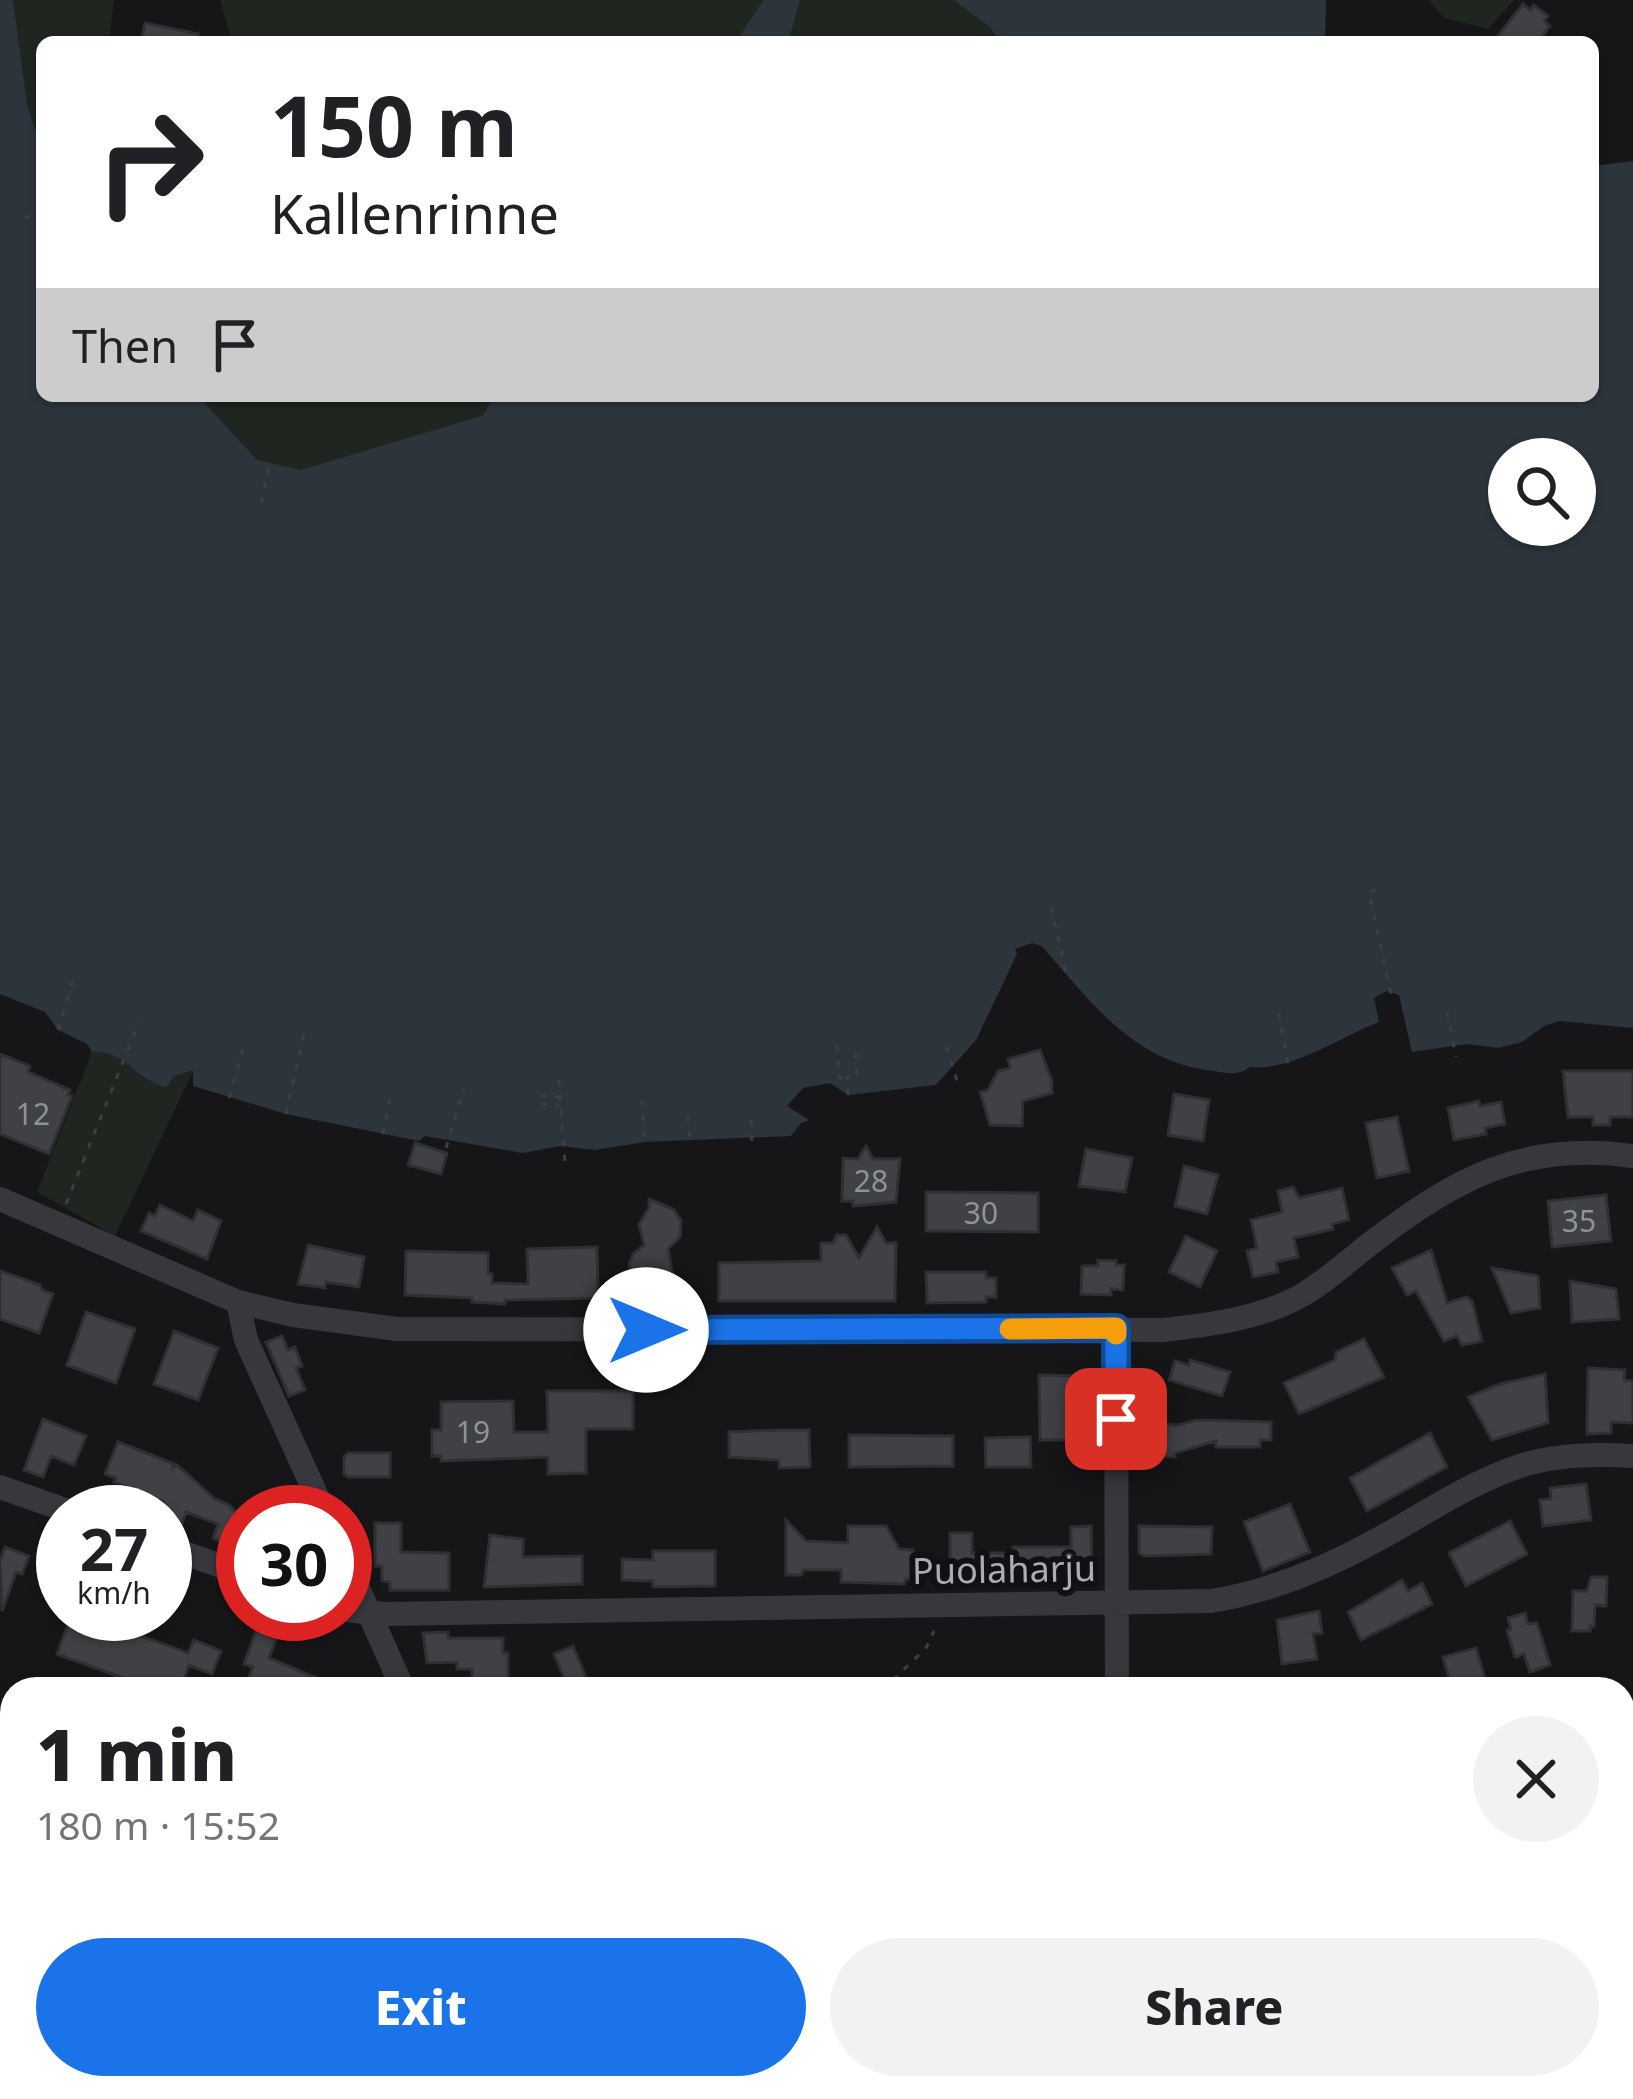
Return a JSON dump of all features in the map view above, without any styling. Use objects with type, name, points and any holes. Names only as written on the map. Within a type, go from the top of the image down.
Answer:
[{"type":"street","points":[[0,1199],[238,1302],[292,1315],[397,1329],[1163,1330],[1247,1316],[1299,1298],[1440,1192],[1481,1171],[1580,1153],[1633,1156]]},
{"type":"street","points":[[238,1302],[246,1340],[312,1485]]},
{"type":"street","points":[[1116,1328],[1117,1677]]},
{"type":"street","name":"Puolaharju","points":[[372,1612],[1173,1603],[1242,1596],[1287,1582],[1371,1544],[1466,1490],[1524,1465],[1562,1457],[1633,1456]]},
{"type":"street","points":[[0,1486],[36,1499]]},
{"type":"street","points":[[372,1637],[396,1677]]},
{"type":"path","points":[[25,218],[36,215]]},
{"type":"path","points":[[261,503],[270,463]]},
{"type":"path","points":[[1376,890],[1369,892],[1391,995]]},
{"type":"path","points":[[1051,907],[1066,978]]},
{"type":"path","points":[[58,1030],[73,981]]},
{"type":"path","points":[[1447,1012],[1456,1057]]},
{"type":"path","points":[[1279,1013],[1288,1065]]},
{"type":"path","points":[[58,1223],[139,1022]]},
{"type":"path","points":[[286,1114],[305,1029]]},
{"type":"path","points":[[837,1045],[838,1078],[857,1076],[855,1044]]},
{"type":"path","points":[[229,1098],[244,1046]]},
{"type":"path","points":[[946,1046],[957,1081]]},
{"type":"path","points":[[847,1077],[848,1095]]},
{"type":"path","points":[[560,1080],[565,1162]]},
{"type":"path","points":[[446,1148],[464,1088]]},
{"type":"path","points":[[541,1096],[561,1097]]},
{"type":"path","points":[[383,1134],[390,1098]]},
{"type":"path","points":[[642,1100],[645,1142]]},
{"type":"path","points":[[541,1104],[561,1106]]},
{"type":"path","points":[[688,1116],[690,1141]]},
{"type":"path","points":[[751,1120],[752,1144]]},
{"type":"path","points":[[896,1677],[926,1648],[934,1629]]},
{"type":"shaded area","points":[[0,0],[13,0],[27,105],[36,133],[36,402],[204,402],[257,460],[301,470],[482,416],[491,402],[1599,402],[1599,165],[1633,161],[1633,1028],[1560,1021],[1522,1042],[1498,1048],[1467,1044],[1412,1052],[1399,995],[1387,991],[1374,998],[1379,1022],[1299,1059],[1224,1072],[1186,1066],[1138,1043],[1097,1008],[1042,946],[1032,943],[1015,949],[1017,954],[976,1040],[936,1085],[848,1095],[830,1083],[803,1088],[787,1106],[809,1120],[791,1136],[645,1142],[595,1150],[560,1146],[523,1153],[425,1136],[419,1141],[286,1114],[193,1086],[193,1070],[174,1076],[167,1087],[115,1056],[92,1052],[87,1044],[58,1030],[45,1012],[0,994]]},
{"type":"shaded area","points":[[13,0],[114,0],[110,36],[36,36],[36,174],[0,37],[18,42]]},
{"type":"shaded area","points":[[220,0],[1326,0],[1325,36],[230,36]]},
{"type":"shaded area","points":[[764,0],[800,0],[790,36],[739,36]]},
{"type":"shaded area","points":[[954,0],[1326,0],[1325,36],[996,36]]},
{"type":"shaded area","points":[[1428,0],[1514,0],[1488,29],[1445,18]]},
{"type":"shaded area","points":[[36,398],[36,402],[580,402],[472,524],[2,406]]},
{"type":"shaded area","points":[[75,1038],[194,1069],[115,1236],[37,1192],[92,1052]]},
{"type":"building","points":[[1523,4],[1530,10],[1534,5],[1548,16],[1544,21],[1550,26],[1542,36],[1498,36]]},
{"type":"building","points":[[145,23],[198,34],[198,36],[142,36]]},
{"type":"building","points":[[1040,1050],[1052,1093],[1023,1101],[1022,1126],[990,1125],[980,1092],[988,1090],[998,1071],[1010,1068],[1008,1059]]},
{"type":"building","points":[[0,1054],[70,1090],[72,1096],[49,1154],[0,1134]]},
{"type":"building","points":[[1563,1071],[1633,1071],[1633,1117],[1610,1117],[1610,1125],[1593,1125],[1593,1117],[1568,1117]]},
{"type":"building","points":[[1174,1094],[1209,1100],[1203,1141],[1168,1135]]},
{"type":"building","points":[[1479,1101],[1480,1106],[1501,1102],[1505,1124],[1485,1128],[1486,1134],[1454,1140],[1448,1108]]},
{"type":"building","points":[[1397,1117],[1409,1171],[1377,1178],[1366,1123]]},
{"type":"building","points":[[415,1143],[447,1153],[441,1174],[408,1165]]},
{"type":"building","points":[[866,1146],[873,1159],[900,1159],[896,1202],[853,1206],[853,1201],[842,1201],[843,1158],[858,1159]]},
{"type":"building","points":[[1086,1149],[1132,1158],[1125,1192],[1079,1186]]},
{"type":"building","points":[[1184,1166],[1218,1175],[1207,1214],[1175,1206]]},
{"type":"building","points":[[1293,1187],[1299,1198],[1342,1188],[1349,1220],[1294,1238],[1298,1257],[1276,1262],[1278,1272],[1253,1277],[1247,1251],[1257,1248],[1251,1220],[1282,1212],[1278,1191]]},
{"type":"building","points":[[926,1192],[1038,1193],[1038,1232],[926,1231]]},
{"type":"building","points":[[1606,1195],[1611,1241],[1552,1247],[1548,1201]]},
{"type":"building","points":[[649,1199],[673,1209],[681,1220],[680,1237],[668,1249],[674,1282],[684,1282],[685,1304],[635,1305],[629,1264],[644,1245],[639,1224]]},
{"type":"building","points":[[160,1205],[193,1221],[198,1210],[221,1221],[207,1259],[141,1231],[149,1213],[155,1216]]},
{"type":"building","points":[[877,1227],[886,1243],[896,1243],[895,1301],[719,1301],[719,1263],[821,1261],[821,1243],[833,1243],[837,1235],[846,1235],[859,1258]]},
{"type":"building","points":[[1186,1236],[1217,1251],[1200,1287],[1169,1272]]},
{"type":"building","points":[[308,1245],[364,1257],[359,1287],[298,1284]]},
{"type":"building","points":[[597,1247],[598,1298],[505,1300],[505,1304],[405,1295],[406,1251],[488,1253],[492,1283],[528,1284],[527,1249]]},
{"type":"building","points":[[1431,1250],[1447,1303],[1467,1297],[1472,1301],[1482,1341],[1462,1345],[1457,1336],[1444,1341],[1416,1291],[1407,1295],[1392,1268]]},
{"type":"building","points":[[1098,1260],[1124,1265],[1123,1290],[1111,1289],[1111,1295],[1081,1294],[1082,1266],[1098,1266]]},
{"type":"building","points":[[1492,1268],[1538,1276],[1540,1308],[1511,1313]]},
{"type":"building","points":[[0,1271],[53,1294],[39,1333],[0,1319]]},
{"type":"building","points":[[926,1272],[986,1272],[986,1278],[996,1278],[996,1297],[986,1297],[986,1302],[927,1303]]},
{"type":"building","points":[[1570,1281],[1616,1289],[1619,1319],[1572,1322]]},
{"type":"building","points":[[86,1312],[135,1329],[116,1383],[67,1365]]},
{"type":"building","points":[[174,1331],[218,1348],[198,1400],[154,1384]]},
{"type":"building","points":[[282,1336],[288,1350],[295,1347],[302,1366],[296,1368],[305,1390],[289,1396],[266,1342]]},
{"type":"building","points":[[1364,1339],[1384,1377],[1299,1414],[1284,1383],[1335,1360],[1336,1352]]},
{"type":"building","points":[[1190,1360],[1230,1372],[1222,1396],[1169,1380],[1175,1361],[1189,1365]]},
{"type":"building","points":[[1588,1368],[1625,1370],[1624,1380],[1633,1381],[1633,1423],[1611,1422],[1611,1433],[1587,1434]]},
{"type":"building","points":[[1545,1374],[1548,1423],[1492,1440],[1468,1397]]},
{"type":"building","points":[[1039,1375],[1087,1376],[1091,1440],[1040,1440]]},
{"type":"building","points":[[547,1391],[633,1391],[633,1429],[586,1429],[586,1473],[548,1474],[548,1457],[441,1461],[441,1456],[432,1456],[432,1430],[441,1430],[441,1402],[513,1401],[514,1432],[548,1432]]},
{"type":"building","points":[[43,1419],[86,1436],[74,1465],[51,1456],[43,1477],[24,1470]]},
{"type":"building","points":[[1197,1420],[1271,1422],[1271,1440],[1260,1440],[1260,1447],[1216,1447],[1216,1441],[1175,1453],[1175,1457],[1139,1456],[1140,1430]]},
{"type":"building","points":[[809,1430],[810,1467],[779,1468],[779,1460],[729,1457],[729,1432]]},
{"type":"building","points":[[1430,1433],[1447,1467],[1367,1511],[1350,1478]]},
{"type":"building","points":[[849,1435],[953,1436],[953,1466],[849,1467]]},
{"type":"building","points":[[1030,1437],[1031,1467],[986,1467],[985,1438]]},
{"type":"building","points":[[118,1442],[174,1464],[173,1468],[177,1465],[216,1499],[216,1523],[192,1514],[192,1485],[122,1485],[105,1474]]},
{"type":"building","points":[[348,1453],[390,1453],[390,1477],[348,1477],[344,1457]]},
{"type":"building","points":[[1586,1484],[1591,1520],[1543,1526],[1540,1500],[1551,1499],[1550,1488]]},
{"type":"building","points":[[1290,1504],[1310,1552],[1263,1571],[1244,1522]]},
{"type":"building","points":[[786,1520],[806,1541],[848,1543],[848,1526],[886,1526],[899,1549],[913,1550],[913,1579],[904,1584],[841,1582],[841,1570],[786,1575]]},
{"type":"building","points":[[1510,1521],[1527,1554],[1466,1586],[1449,1553]]},
{"type":"building","points":[[375,1523],[401,1523],[401,1552],[449,1553],[449,1590],[390,1590],[390,1582],[382,1581],[382,1566],[375,1566]]},
{"type":"building","points":[[1091,1526],[1092,1574],[950,1580],[950,1533],[972,1533],[972,1553],[1013,1553],[1013,1547],[1071,1547],[1071,1527]]},
{"type":"building","points":[[1139,1526],[1212,1527],[1211,1554],[1145,1556],[1139,1553]]},
{"type":"building","points":[[490,1535],[523,1539],[523,1557],[582,1556],[582,1584],[484,1587]]},
{"type":"building","points":[[5,1547],[29,1556],[22,1574],[16,1572],[2,1611],[0,1561]]},
{"type":"building","points":[[653,1551],[715,1551],[715,1586],[653,1587],[653,1581],[622,1580],[622,1559],[653,1560]]},
{"type":"building","points":[[1591,1577],[1607,1577],[1606,1606],[1595,1605],[1590,1631],[1572,1631],[1573,1591],[1587,1591]]},
{"type":"building","points":[[1402,1580],[1408,1591],[1422,1583],[1432,1604],[1361,1640],[1348,1612]]},
{"type":"building","points":[[1319,1611],[1322,1633],[1313,1634],[1317,1659],[1282,1664],[1277,1620]]},
{"type":"building","points":[[1525,1613],[1528,1624],[1537,1623],[1550,1665],[1530,1672],[1524,1654],[1515,1657],[1507,1630],[1511,1629],[1508,1618]]},
{"type":"building","points":[[423,1633],[503,1638],[508,1677],[472,1677],[472,1669],[457,1669],[457,1662],[427,1663]]},
{"type":"building","points":[[194,1640],[221,1651],[212,1674],[189,1665],[184,1677],[121,1677],[57,1654],[62,1641],[154,1641],[188,1653]]},
{"type":"building","points":[[252,1641],[275,1641],[269,1658],[314,1677],[249,1677],[253,1667],[244,1664]]},
{"type":"building","points":[[573,1646],[586,1677],[564,1677],[554,1654]]},
{"type":"building","points":[[1476,1648],[1484,1677],[1449,1677],[1443,1657]]},
{"type":"slow traffic","points":[[1010,1329],[1116,1328],[1116,1334]]},
{"type":"route","points":[[646,1330],[1116,1328],[1116,1419]]}]
